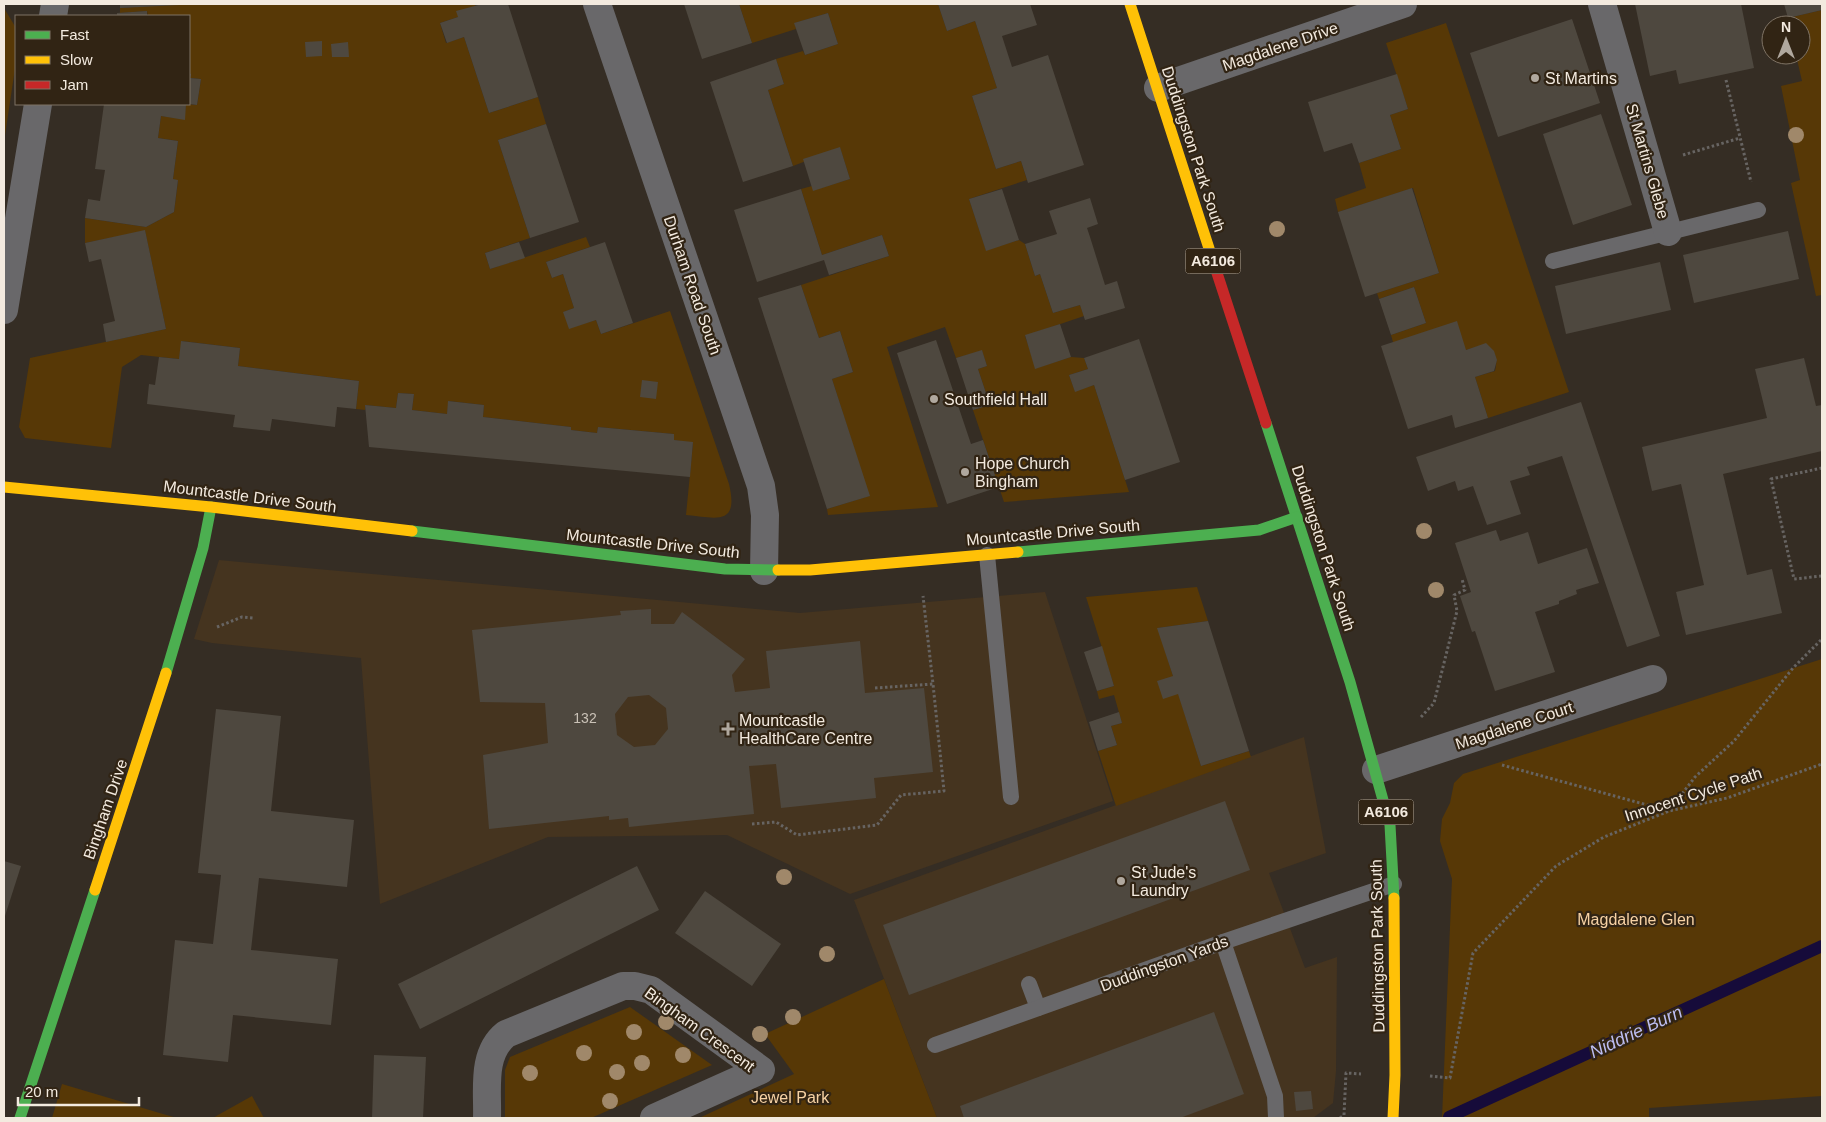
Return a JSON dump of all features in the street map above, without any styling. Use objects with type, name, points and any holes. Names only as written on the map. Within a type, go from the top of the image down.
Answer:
[{"type":"street","name":"Durham Road South","points":[[597,4],[761,486],[766,515],[764,571]]},
{"type":"street","name":"Duddingston Park South","points":[[1130,4],[1350,682],[1390,825],[1394,884],[1395,1075],[1393,1118]]},
{"type":"street","name":"Magdalene Drive","points":[[1158,88],[1403,4]]},
{"type":"street","name":"St Martins Glebe","points":[[1602,4],[1668,232]]},
{"type":"street","points":[[4,310],[38,105]]},
{"type":"street","name":"Mountcastle Drive South","points":[[4,487],[212,507],[725,569],[764,571],[810,570],[1259,530],[1297,517]]},
{"type":"street","name":"Bingham Drive","points":[[20,1118],[163,684],[203,548],[212,507]]},
{"type":"street","name":"Magdalene Court","points":[[1376,770],[1653,679]]},
{"type":"street","name":"Bingham Crescent","points":[[487,1118],[488,1063],[497,1041],[506,1034],[623,986],[643,987],[659,996],[760,1070],[654,1118]]},
{"type":"lane","points":[[1553,261],[1758,210]]},
{"type":"lane","points":[[987,554],[1011,797]]},
{"type":"lane","name":"Duddingston Yards","points":[[935,1045],[1223,942],[1394,884]]},
{"type":"lane","points":[[1223,942],[1275,1096],[1276,1118]]},
{"type":"lane","points":[[1029,984],[1038,1008]]},
{"type":"path","points":[[1726,80],[1758,210]]},
{"type":"path","points":[[1649,164],[1740,138]]},
{"type":"path","points":[[1822,468],[1771,480],[1794,579],[1822,576]]},
{"type":"path","points":[[1423,755],[1421,717],[1434,703],[1440,672],[1452,637],[1457,611],[1454,595],[1465,590],[1462,579]]},
{"type":"path","points":[[752,824],[776,822],[797,835],[877,825],[901,795],[944,791],[923,595]]},
{"type":"path","points":[[1460,743],[1509,769],[1669,811],[1695,777],[1734,741],[1793,668],[1822,639]]},
{"type":"path","points":[[875,688],[933,684]]},
{"type":"path","name":"Innocent Cycle Path","points":[[1340,1118],[1344,1115],[1346,1074],[1450,1078],[1473,953],[1556,866],[1604,837],[1669,811],[1727,798],[1822,764]]},
{"type":"shaded area","name":"Mountcastle HealthCare Centre","points":[[219,560],[800,613],[1045,592],[1113,801],[850,894],[727,835],[548,837],[380,904],[361,658],[212,643],[194,639]]},
{"type":"shaded area","points":[[1304,737],[1326,853],[1269,873],[1305,968],[1337,957],[1336,1071],[1333,1103],[1313,1118],[937,1118],[854,900]]},
{"type":"green space","points":[[182,4],[475,4],[475,6],[458,17],[440,23],[446,43],[464,37],[489,113],[538,97],[546,124],[498,140],[530,238],[485,253],[490,269],[586,237],[590,247],[546,262],[552,278],[563,274],[574,308],[564,312],[569,328],[596,320],[601,334],[670,311],[729,484],[731,507],[728,513],[716,518],[686,515],[693,443],[674,440],[674,434],[598,427],[597,433],[571,430],[571,427],[483,417],[484,405],[449,401],[447,414],[412,410],[414,394],[398,393],[396,408],[365,405],[365,410],[356,409],[359,381],[238,366],[240,348],[182,341],[179,359],[141,355],[122,367],[111,448],[25,438],[19,427],[30,358],[166,329],[145,231],[85,243],[85,218],[146,227],[174,212],[178,181],[173,179],[178,141],[158,138],[161,116],[184,119],[186,105],[197,105],[201,79],[190,78],[190,15],[148,15],[147,11],[120,13],[120,8]]},
{"type":"green space","points":[[739,4],[938,4],[947,31],[975,21],[997,88],[972,96],[996,169],[1021,161],[1027,180],[969,199],[986,250],[1019,240],[1025,244],[1035,276],[1040,274],[1053,313],[1080,305],[1084,316],[1025,336],[1036,368],[1071,357],[1084,358],[1088,369],[1069,375],[1075,391],[1094,385],[1129,492],[1004,502],[973,410],[990,405],[978,369],[987,366],[982,351],[956,358],[945,327],[887,347],[938,507],[828,515],[827,509],[869,496],[832,379],[853,372],[840,331],[819,338],[801,285],[889,256],[882,235],[822,255],[801,189],[812,186],[814,190],[850,179],[840,148],[793,166],[768,90],[784,84],[776,59],[803,51],[805,55],[838,44],[828,13],[795,23],[796,29],[752,43]]},
{"type":"green space","points":[[4,8],[15,26],[15,69],[4,142]]},
{"type":"green space","points":[[1822,10],[1822,295],[1816,296],[1791,183],[1800,180],[1781,86],[1802,81],[1798,65],[1811,65],[1811,15],[1801,15]]},
{"type":"green space","points":[[1446,23],[1569,392],[1488,418],[1475,377],[1495,371],[1496,359],[1492,350],[1486,344],[1466,350],[1393,342],[1391,335],[1426,323],[1414,287],[1379,299],[1377,293],[1439,273],[1413,188],[1338,212],[1335,199],[1366,188],[1359,163],[1401,149],[1390,115],[1408,109],[1386,43]]},
{"type":"green space","points":[[1197,587],[1208,621],[1158,628],[1201,766],[1249,751],[1251,757],[1116,806],[1098,751],[1117,745],[1111,726],[1122,723],[1114,695],[1099,699],[1097,691],[1114,686],[1086,597]]},
{"type":"green space","name":"Magdalene Glen","points":[[1822,659],[1822,1096],[1649,1108],[1649,1118],[1442,1118],[1452,879],[1440,841],[1442,819],[1450,803],[1454,783],[1463,774]]},
{"type":"green space","name":"Jewel Park","points":[[884,979],[937,1118],[699,1118],[794,1074],[765,1034]]},
{"type":"green space","points":[[630,1007],[712,1065],[591,1118],[505,1118],[505,1070],[510,1057]]},
{"type":"green space","points":[[62,1084],[163,1114],[177,1118],[52,1118]]},
{"type":"green space","points":[[252,1096],[264,1118],[213,1118],[218,1115]]},
{"type":"building","points":[[120,4],[180,4],[180,5],[120,8]]},
{"type":"building","points":[[482,4],[508,4],[538,97],[489,113],[464,37],[447,43],[440,23],[458,17],[456,11]]},
{"type":"building","points":[[684,4],[739,4],[752,43],[702,59]]},
{"type":"building","points":[[938,4],[1030,4],[1037,25],[1002,36],[1012,67],[1048,55],[1084,165],[1028,183],[1021,161],[996,169],[972,96],[997,88],[975,21],[947,31]]},
{"type":"building","points":[[1635,4],[1741,4],[1754,68],[1679,84],[1676,70],[1650,76]]},
{"type":"building","points":[[1784,4],[1822,4],[1822,10],[1801,15],[1787,15]]},
{"type":"building","points":[[147,11],[147,15],[117,15],[117,13]]},
{"type":"building","points":[[828,13],[838,44],[805,55],[794,23]]},
{"type":"building","name":"St Martins","points":[[1572,19],[1600,103],[1498,137],[1470,53]]},
{"type":"building","points":[[322,41],[322,56],[306,57],[305,42]]},
{"type":"building","points":[[348,42],[349,57],[332,57],[331,44]]},
{"type":"building","points":[[776,59],[784,84],[768,90],[793,166],[743,182],[710,82]]},
{"type":"building","points":[[1397,74],[1408,109],[1390,115],[1401,149],[1359,163],[1352,143],[1324,152],[1308,102]]},
{"type":"building","points":[[190,78],[201,79],[197,105],[190,104]]},
{"type":"building","points":[[104,105],[186,105],[185,120],[161,116],[158,138],[178,141],[173,179],[178,180],[174,212],[146,227],[85,218],[88,199],[100,201],[105,170],[95,169]]},
{"type":"building","points":[[1601,114],[1632,205],[1573,225],[1543,134]]},
{"type":"building","points":[[546,124],[579,222],[530,238],[498,140]]},
{"type":"building","points":[[840,147],[850,179],[813,191],[803,159]]},
{"type":"building","points":[[1412,188],[1439,273],[1365,297],[1338,212]]},
{"type":"building","points":[[801,189],[822,255],[882,235],[889,256],[829,275],[824,260],[757,282],[734,210]]},
{"type":"building","points":[[1002,189],[1019,240],[986,251],[969,199]]},
{"type":"building","points":[[1090,198],[1098,224],[1087,228],[1105,285],[1117,281],[1125,308],[1085,320],[1080,305],[1053,313],[1040,274],[1035,276],[1025,244],[1057,234],[1049,211]]},
{"type":"building","points":[[145,230],[166,329],[106,342],[103,324],[115,321],[101,259],[89,262],[85,243]]},
{"type":"building","points":[[1788,231],[1799,279],[1694,303],[1683,255]]},
{"type":"building","points":[[519,242],[525,258],[490,269],[485,253]]},
{"type":"building","points":[[605,242],[633,323],[601,334],[596,320],[569,329],[563,312],[574,308],[563,274],[552,278],[546,262]]},
{"type":"building","points":[[1660,262],[1671,310],[1566,334],[1555,286]]},
{"type":"building","points":[[801,285],[819,338],[840,331],[853,372],[832,379],[870,496],[827,509],[758,298]]},
{"type":"building","points":[[1414,287],[1426,323],[1391,335],[1379,299]]},
{"type":"building","points":[[1457,321],[1466,350],[1486,343],[1494,351],[1497,360],[1494,371],[1475,377],[1488,418],[1455,428],[1452,415],[1408,429],[1381,346]]},
{"type":"building","points":[[1060,324],[1071,357],[1035,369],[1025,335]]},
{"type":"building","points":[[1139,339],[1180,462],[1125,480],[1094,385],[1075,392],[1069,375],[1088,369],[1084,358]]},
{"type":"building","name":"Southfield Hall","points":[[936,340],[971,444],[983,440],[999,487],[947,504],[897,353]]},
{"type":"building","points":[[181,341],[240,348],[238,366],[359,381],[356,409],[337,407],[335,427],[272,419],[270,431],[233,427],[235,415],[147,404],[149,384],[155,385],[159,357],[179,359]]},
{"type":"building","points":[[982,350],[987,366],[978,369],[990,405],[973,410],[956,358]]},
{"type":"building","points":[[1804,358],[1816,406],[1822,405],[1822,451],[1723,474],[1747,575],[1772,569],[1782,613],[1686,635],[1676,592],[1704,585],[1681,484],[1652,491],[1642,447],[1767,418],[1755,369]]},
{"type":"building","points":[[642,380],[658,382],[656,399],[640,397]]},
{"type":"building","points":[[398,393],[414,394],[412,410],[447,414],[448,401],[484,405],[483,417],[571,427],[571,430],[597,433],[598,427],[674,434],[674,440],[693,442],[690,477],[369,447],[365,405],[396,408]]},
{"type":"building","points":[[1581,402],[1660,636],[1627,647],[1562,456],[1527,467],[1530,475],[1510,481],[1521,514],[1487,525],[1473,486],[1458,491],[1455,481],[1428,491],[1416,457]]},
{"type":"building","points":[[1496,530],[1500,541],[1528,532],[1538,564],[1587,548],[1599,583],[1576,590],[1577,594],[1559,601],[1559,604],[1535,612],[1555,672],[1495,691],[1475,631],[1472,632],[1460,596],[1471,592],[1455,543]]},
{"type":"building","points":[[651,609],[651,624],[674,624],[682,612],[745,659],[732,675],[735,692],[770,688],[766,651],[860,641],[865,693],[924,688],[933,772],[874,778],[876,798],[781,808],[776,764],[749,766],[754,814],[629,827],[628,818],[609,820],[609,816],[489,829],[483,755],[548,743],[545,703],[480,702],[472,630],[621,615],[620,611]],"holes":[[[649,695],[666,708],[668,729],[655,745],[634,747],[617,735],[615,714],[628,697]]]},
{"type":"building","points":[[1208,621],[1249,751],[1201,766],[1178,694],[1163,699],[1157,681],[1173,676],[1157,628]]},
{"type":"building","points":[[1102,646],[1114,686],[1097,691],[1084,652]]},
{"type":"building","points":[[216,709],[281,716],[271,811],[354,820],[347,887],[259,878],[251,950],[338,959],[331,1025],[233,1015],[228,1062],[163,1055],[175,940],[213,944],[221,875],[198,873]]},
{"type":"building","points":[[1119,712],[1122,723],[1111,726],[1117,745],[1098,751],[1089,722]]},
{"type":"building","points":[[1225,801],[1250,870],[909,995],[883,925]]},
{"type":"building","points":[[4,861],[21,866],[4,919]]},
{"type":"building","points":[[637,866],[659,910],[420,1029],[398,984]]},
{"type":"building","points":[[705,891],[781,944],[752,986],[675,933]]},
{"type":"building","points":[[1214,1012],[1244,1094],[1180,1118],[964,1118],[960,1106]]},
{"type":"building","points":[[374,1055],[426,1057],[423,1118],[372,1118]]},
{"type":"building","points":[[1311,1091],[1313,1109],[1296,1111],[1294,1092]]},
{"type":"waterway","name":"Niddrie Burn","points":[[1449,1117],[1822,946]]},
{"type":"traffic: fast","points":[[1266,423],[1350,682],[1390,825],[1394,898]]},
{"type":"traffic: fast","points":[[166,673],[203,548],[211,507]]},
{"type":"traffic: fast","points":[[1018,552],[1259,530],[1297,517]]},
{"type":"traffic: fast","points":[[412,531],[725,569],[778,570]]},
{"type":"traffic: fast","points":[[20,1118],[95,890]]},
{"type":"traffic: slow","points":[[1130,4],[1216,270]]},
{"type":"traffic: slow","points":[[4,487],[211,507],[412,531]]},
{"type":"traffic: slow","points":[[778,570],[810,570],[1018,552]]},
{"type":"traffic: slow","points":[[95,890],[166,673]]},
{"type":"traffic: slow","points":[[1393,1118],[1395,1075],[1394,898]]},
{"type":"traffic: jam","points":[[1216,270],[1266,423]]},
{"type":"place","name":"St Martins","points":[[1535,78]]},
{"type":"place","name":"Southfield Hall","points":[[934,399]]},
{"type":"place","name":"Hope Church Bingham","points":[[965,472]]},
{"type":"place","name":"Mountcastle HealthCare Centre","points":[[728,729]]},
{"type":"place","name":"St Jude's Laundry","points":[[1121,881]]}]
